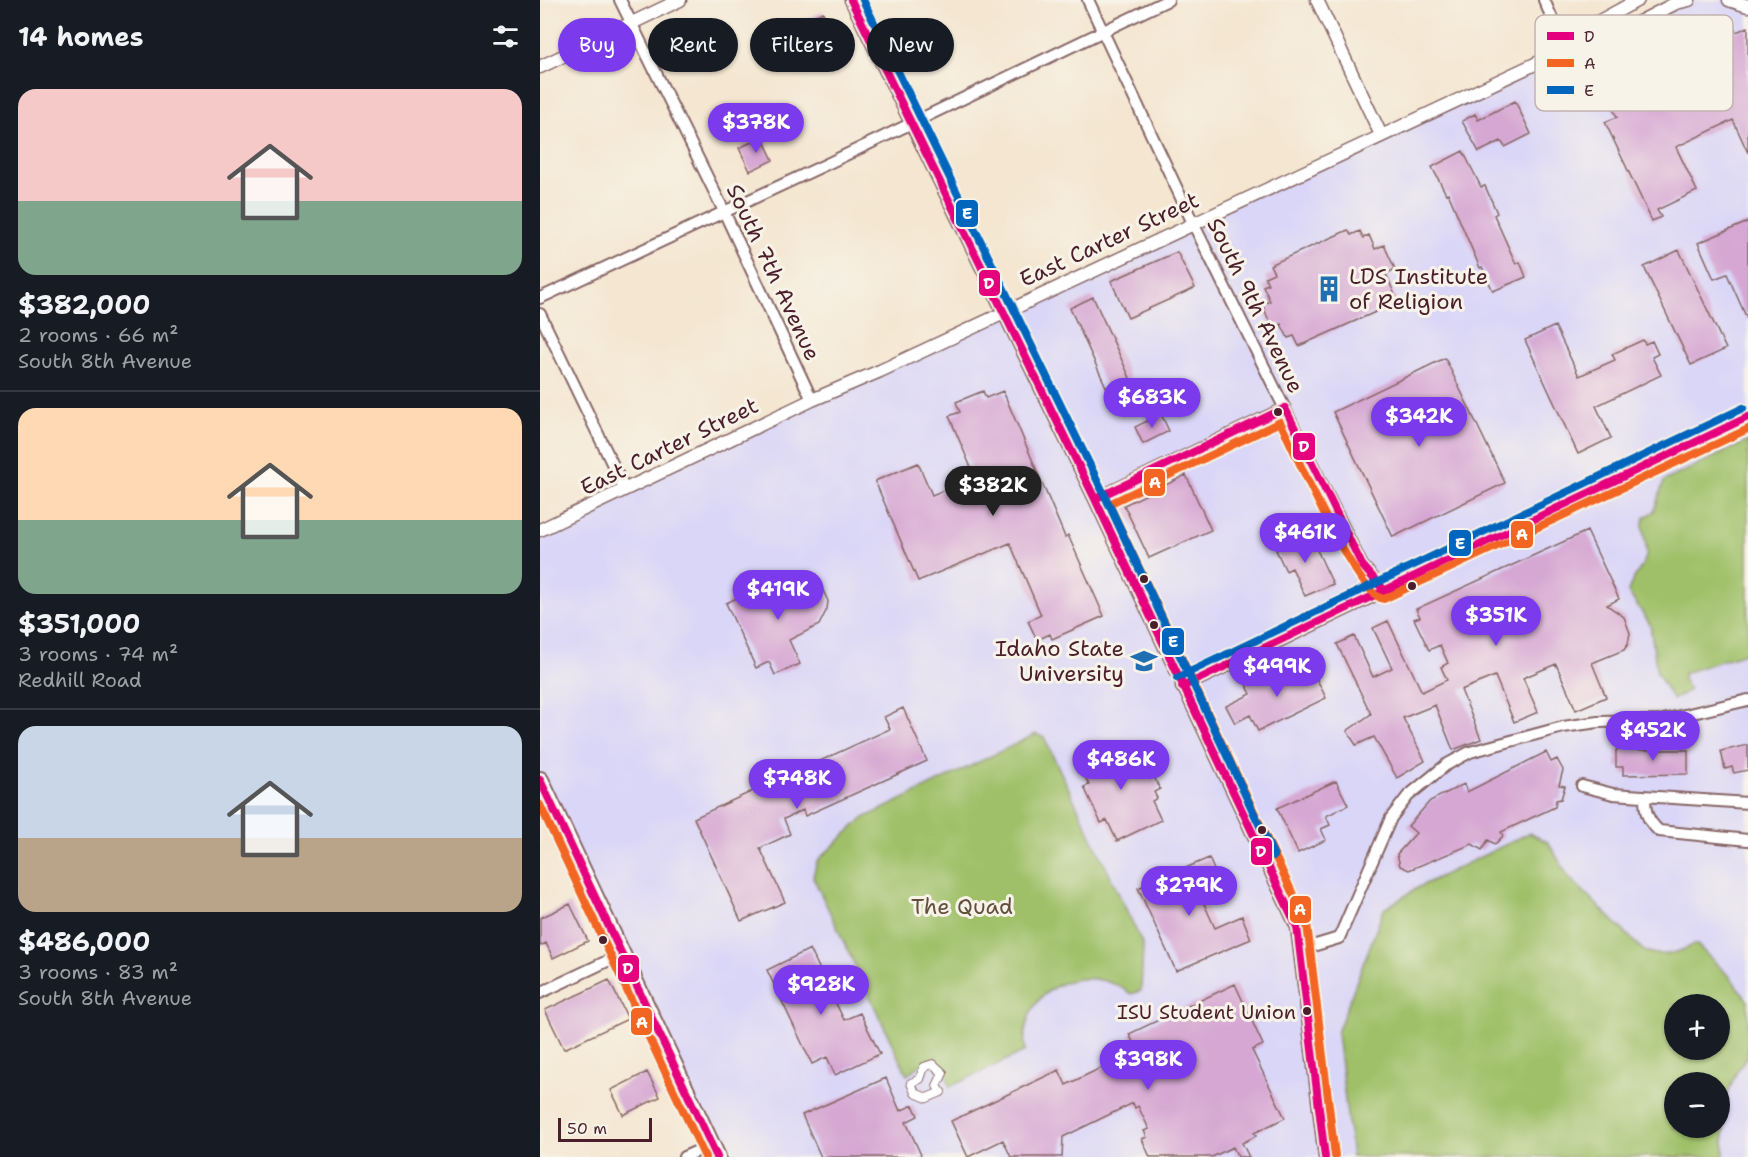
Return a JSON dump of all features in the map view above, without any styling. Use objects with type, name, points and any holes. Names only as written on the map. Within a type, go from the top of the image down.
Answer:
[{"type":"main road","points":[[540,780],[620,955],[714,1151]]},
{"type":"street","name":"South 7th Avenue","points":[[620,0],[629,18]]},
{"type":"street","points":[[636,21],[680,0]]},
{"type":"street","points":[[851,0],[910,125],[1095,498],[1182,687],[1297,927],[1307,1028],[1325,1157]]},
{"type":"street","name":"South 9th Avenue","points":[[1088,0],[1193,223],[1362,565],[1383,590]]},
{"type":"street","points":[[540,298],[910,125],[1168,0]]},
{"type":"street","points":[[1317,0],[1381,135]]},
{"type":"street","points":[[1544,0],[1551,15]]},
{"type":"street","name":"East Carter Street","points":[[1610,15],[1638,0]]},
{"type":"street","name":"East Carter Street","points":[[1654,15],[1677,3],[1689,0]]},
{"type":"street","points":[[1729,0],[1748,6]]},
{"type":"street","name":"South 7th Avenue","points":[[636,33],[724,211],[812,400]]},
{"type":"street","points":[[540,67],[558,58]]},
{"type":"street","name":"East Carter Street","points":[[540,530],[624,488],[1535,64]]},
{"type":"street","points":[[540,314],[624,488]]},
{"type":"street","points":[[1095,498],[1285,408]]},
{"type":"street","points":[[1182,687],[1748,417]]},
{"type":"street","points":[[1300,943],[1317,945],[1339,938],[1391,818],[1408,796],[1446,765],[1470,752],[1563,727],[1598,722],[1659,721],[1748,700]]},
{"type":"street","points":[[1582,786],[1613,794],[1748,803]]},
{"type":"street","points":[[1645,797],[1645,810],[1650,822],[1659,831],[1748,840]]},
{"type":"street","points":[[540,993],[620,955]]},
{"type":"street","points":[[933,1064],[941,1069],[943,1078],[937,1086],[941,1092],[927,1098],[915,1093],[911,1083],[920,1079],[924,1067],[933,1064]]},
{"type":"street","points":[[684,1157],[714,1151]]},
{"type":"shaded area","name":"Idaho State University","points":[[1748,0],[1748,1157],[717,1157],[540,780],[540,541],[584,510],[1535,63],[1535,111],[1733,111],[1733,15],[1637,15],[1667,1]]},
{"type":"green space","points":[[1748,441],[1748,652],[1684,673],[1683,679],[1689,690],[1673,700],[1657,673],[1650,624],[1628,592],[1646,557],[1644,518],[1654,511],[1664,481]]},
{"type":"green space","name":"The Quad","points":[[1036,734],[1044,737],[1143,945],[1141,991],[1131,994],[1113,984],[1094,979],[1076,980],[1058,985],[1044,995],[1032,1010],[1026,1028],[1025,1051],[950,1087],[945,1069],[933,1061],[925,1062],[907,1075],[813,877],[817,861],[862,819]]},
{"type":"green space","points":[[1529,833],[1548,842],[1568,876],[1644,951],[1671,954],[1696,944],[1730,977],[1748,1001],[1748,1054],[1730,1088],[1730,1072],[1664,1072],[1664,1138],[1724,1138],[1724,1157],[1352,1157],[1337,1033],[1384,909],[1419,887]]},
{"type":"building","points":[[823,12],[826,18],[808,18]]},
{"type":"building","points":[[1733,25],[1736,32],[1748,27],[1748,153],[1733,120],[1676,147],[1697,191],[1657,210],[1661,217],[1652,221],[1605,122],[1617,117],[1614,111],[1733,111]]},
{"type":"building","points":[[1515,101],[1531,134],[1505,147],[1501,141],[1479,152],[1462,121],[1475,114],[1478,120]]},
{"type":"building","points":[[762,137],[773,160],[750,171],[739,148]]},
{"type":"building","points":[[1463,151],[1481,187],[1485,186],[1497,213],[1494,215],[1516,264],[1520,262],[1526,277],[1493,291],[1482,267],[1480,268],[1448,193],[1446,194],[1432,167]]},
{"type":"building","points":[[1748,222],[1748,321],[1727,274],[1714,279],[1698,243]]},
{"type":"building","name":"LDS Institute of Religion","points":[[1348,230],[1351,235],[1360,231],[1363,238],[1369,235],[1375,249],[1384,245],[1395,269],[1386,274],[1398,302],[1299,346],[1294,336],[1288,338],[1281,324],[1272,328],[1262,304],[1270,301],[1263,286],[1268,284],[1265,277],[1274,273],[1270,265]]},
{"type":"building","points":[[1679,250],[1726,349],[1691,365],[1644,267]]},
{"type":"building","points":[[1177,252],[1195,288],[1128,318],[1111,281]]},
{"type":"building","points":[[1093,297],[1130,378],[1107,389],[1070,308]]},
{"type":"building","points":[[1555,326],[1579,376],[1615,360],[1612,354],[1643,340],[1645,344],[1652,341],[1658,354],[1652,357],[1661,375],[1596,406],[1611,438],[1578,454],[1525,340]]},
{"type":"building","points":[[1445,358],[1505,483],[1393,537],[1333,412]]},
{"type":"building","points":[[983,391],[986,398],[1003,391],[1065,537],[1068,535],[1104,616],[1052,639],[1050,634],[1037,640],[1028,621],[1041,615],[1010,543],[918,581],[875,481],[918,463],[932,495],[975,477],[949,416],[960,412],[956,402]]},
{"type":"building","points":[[1161,414],[1169,431],[1143,444],[1135,427]]},
{"type":"building","points":[[1186,475],[1211,530],[1149,558],[1124,505]]},
{"type":"building","points":[[1587,531],[1619,599],[1607,605],[1624,617],[1630,633],[1624,650],[1592,663],[1606,697],[1576,710],[1556,664],[1523,678],[1538,712],[1514,722],[1495,676],[1461,690],[1481,739],[1453,750],[1435,705],[1403,718],[1425,761],[1397,778],[1374,737],[1356,745],[1347,731],[1371,714],[1337,644],[1354,636],[1373,677],[1392,668],[1373,628],[1388,621],[1422,692],[1447,680],[1441,667],[1448,663],[1440,645],[1429,650],[1414,619],[1420,617],[1416,609]]},
{"type":"building","points":[[1309,533],[1333,584],[1305,596],[1292,568],[1286,571],[1276,550]]},
{"type":"building","points":[[802,578],[820,584],[828,601],[827,609],[819,625],[789,640],[800,664],[775,675],[769,662],[756,668],[726,603],[765,585],[769,593]]},
{"type":"building","points":[[1310,665],[1326,698],[1258,731],[1250,715],[1235,723],[1226,706],[1251,694],[1244,680],[1263,671],[1270,685]]},
{"type":"building","points":[[903,708],[927,761],[805,816],[803,810],[784,819],[790,834],[760,848],[785,902],[741,921],[694,818],[768,784],[773,796],[792,787],[787,776],[890,729],[884,717]]},
{"type":"building","points":[[1125,743],[1137,768],[1147,763],[1160,789],[1154,792],[1157,798],[1152,801],[1161,820],[1117,841],[1107,820],[1101,823],[1084,787],[1089,785],[1079,764]]},
{"type":"building","points":[[1748,745],[1748,770],[1734,773],[1732,767],[1725,769],[1721,751]]},
{"type":"building","points":[[1616,750],[1688,750],[1688,774],[1623,775],[1623,767],[1616,767]]},
{"type":"building","points":[[1546,752],[1551,762],[1557,759],[1563,770],[1559,785],[1565,786],[1561,799],[1556,800],[1555,807],[1501,832],[1503,836],[1495,844],[1488,840],[1482,850],[1472,844],[1409,870],[1400,866],[1397,854],[1416,833],[1408,826],[1430,801],[1464,784],[1467,792]]},
{"type":"building","points":[[1336,781],[1348,805],[1326,816],[1330,825],[1321,829],[1326,840],[1298,853],[1277,808]]},
{"type":"building","points":[[1209,858],[1217,877],[1196,886],[1215,928],[1242,916],[1251,939],[1176,971],[1138,888]]},
{"type":"building","points":[[570,904],[588,941],[553,958],[546,943],[540,946],[540,918]]},
{"type":"building","points":[[810,949],[844,1020],[860,1013],[880,1054],[835,1075],[827,1057],[812,1064],[767,970]]},
{"type":"building","points":[[609,980],[628,1019],[564,1049],[545,1010]]},
{"type":"building","points":[[1235,984],[1263,1045],[1252,1050],[1285,1118],[1254,1133],[1256,1136],[1242,1143],[1249,1157],[1238,1157],[1233,1147],[1212,1157],[1150,1157],[1142,1139],[1147,1137],[1144,1131],[1149,1129],[1138,1106],[1135,1108],[1133,1103],[1063,1137],[1062,1157],[1011,1157],[1003,1140],[968,1157],[951,1121],[1059,1070],[1066,1085],[1136,1048],[1129,1034]]},
{"type":"building","points":[[647,1072],[660,1097],[623,1115],[611,1090]]},
{"type":"building","points":[[886,1078],[900,1111],[913,1105],[918,1116],[906,1122],[921,1155],[915,1157],[821,1157],[802,1115]]},
{"type":"transit line","name":"D","points":[[851,0],[1095,499],[1297,927],[1325,1157]]},
{"type":"transit line","name":"E","points":[[863,0],[1104,494],[1274,856]]},
{"type":"transit line","name":"D","points":[[1095,499],[1285,408],[1362,565],[1383,589]]},
{"type":"transit line","name":"E","points":[[1177,678],[1743,408]]},
{"type":"transit line","name":"D","points":[[1182,687],[1748,417]]},
{"type":"transit line","name":"A","points":[[1335,1156],[1307,924],[1109,504],[1280,422],[1343,550],[1358,575],[1372,592],[1384,599],[1748,429]]},
{"type":"transit line","name":"D","points":[[540,780],[717,1157]]},
{"type":"transit line","name":"A","points":[[540,805],[705,1157]]},
{"type":"place","name":"LDS Institute of Religion","points":[[1329,289]]},
{"type":"place","name":"Idaho State University","points":[[1144,661]]},
{"type":"place","name":"ISU Student Union","points":[[1307,1011]]}]
